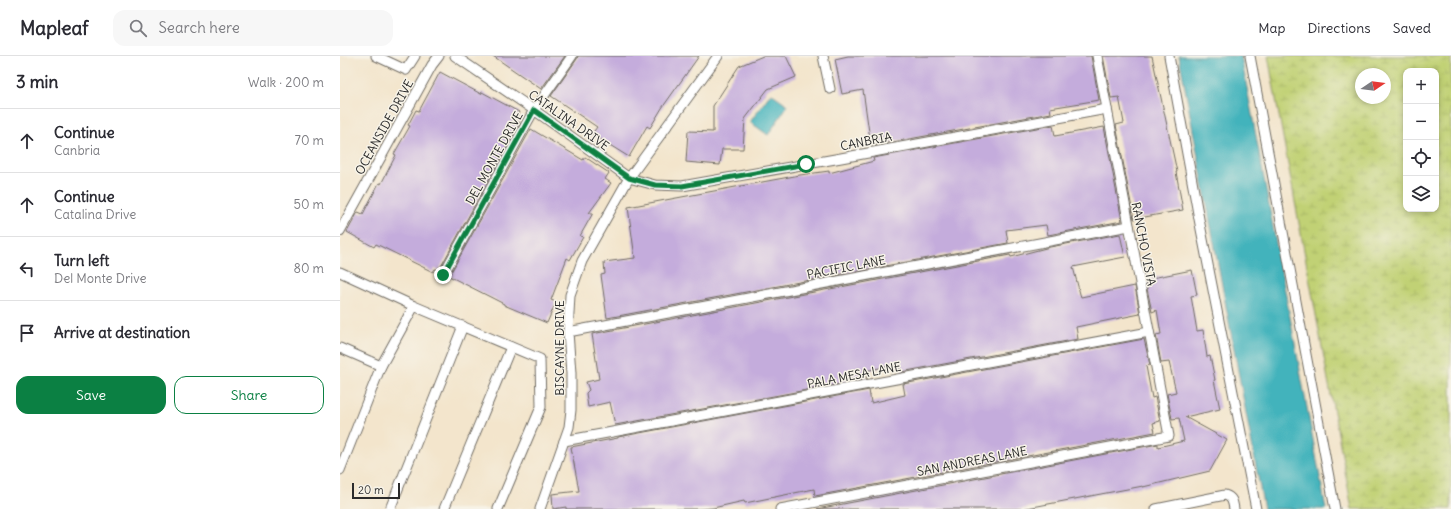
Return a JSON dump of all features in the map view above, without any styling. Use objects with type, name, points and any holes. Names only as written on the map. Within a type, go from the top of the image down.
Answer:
[{"type":"lane","points":[[376,56],[406,70],[415,56]]},
{"type":"lane","name":"OCEANSIDE DRIVE","points":[[340,231],[432,65],[439,56]]},
{"type":"lane","name":"CATALINA DRIVE","points":[[455,56],[629,178]]},
{"type":"lane","name":"DEL MONTE DRIVE","points":[[443,275],[534,110],[572,56]]},
{"type":"lane","name":"BISCAYNE DRIVE","points":[[540,509],[569,427],[571,410],[571,373],[568,332],[570,295],[582,262],[629,178],[718,56]]},
{"type":"lane","points":[[824,56],[830,89]]},
{"type":"lane","name":"RANCHO VISTA","points":[[1097,56],[1169,436]]},
{"type":"lane","points":[[1169,56],[1199,219],[1256,509]]},
{"type":"lane","points":[[1250,56],[1335,509]]},
{"type":"lane","name":"CANBRIA","points":[[629,178],[655,185],[682,186],[849,157],[1107,109]]},
{"type":"lane","name":"PACIFIC LANE","points":[[568,332],[1129,226]]},
{"type":"lane","points":[[340,272],[414,306],[540,359],[541,407],[498,509]]},
{"type":"lane","points":[[340,470],[381,366],[414,306]]},
{"type":"lane","points":[[390,509],[463,326]]},
{"type":"lane","name":"PALA MESA LANE","points":[[564,442],[1149,332]]},
{"type":"lane","points":[[444,509],[511,346]]},
{"type":"lane","points":[[340,348],[381,366]]},
{"type":"lane","name":"SAN ANDREAS LANE","points":[[780,509],[1169,436]]},
{"type":"lane","points":[[1156,509],[1226,495],[1230,496],[1234,509]]},
{"type":"green space","points":[[1268,56],[1451,56],[1451,509],[1352,509]]},
{"type":"water","points":[[1179,56],[1241,56],[1326,509],[1264,509]]},
{"type":"water","points":[[771,93],[788,105],[768,135],[750,122]]},
{"type":"building","points":[[493,56],[565,56],[541,89]]},
{"type":"building","points":[[578,56],[699,56],[662,108],[650,128],[647,126],[629,157],[592,134],[597,127],[551,96]]},
{"type":"building","points":[[763,56],[786,56],[796,77],[768,89],[745,119],[743,149],[722,149],[720,165],[686,162],[688,131],[713,132],[713,106],[739,66]]},
{"type":"building","points":[[848,56],[1091,56],[1099,100],[1050,108],[1051,113],[871,146],[863,90],[842,94],[835,59]]},
{"type":"building","points":[[1103,56],[1152,56],[1177,172],[1183,210],[1134,219],[1116,125],[1124,123],[1119,97],[1111,98]]},
{"type":"building","points":[[440,72],[519,112],[515,120],[520,123],[439,270],[435,269],[433,272],[376,244],[374,247],[347,232],[358,212],[363,214],[379,183],[381,184],[396,155],[394,154],[410,126],[408,125],[416,110],[419,111]]},
{"type":"building","points":[[1053,125],[1055,136],[1104,127],[1122,221],[1048,235],[1046,225],[1006,230],[1008,243],[607,318],[601,275],[605,274],[604,262],[635,258],[628,207],[800,175],[829,171],[829,173],[874,161],[873,158]]},
{"type":"building","points":[[531,129],[583,160],[585,157],[609,173],[605,179],[611,183],[589,213],[593,213],[580,236],[583,237],[570,260],[567,258],[551,300],[556,302],[547,323],[504,305],[449,276]]},
{"type":"building","points":[[1120,234],[1125,257],[1073,267],[1081,297],[1135,286],[1140,314],[1076,327],[1078,339],[901,372],[899,364],[865,371],[867,379],[615,425],[610,402],[588,407],[586,393],[589,390],[586,382],[599,379],[592,334],[1010,255],[1011,257],[1050,247]]},
{"type":"building","points":[[1192,270],[1197,295],[1191,296],[1197,331],[1203,330],[1207,357],[1210,356],[1220,409],[1185,417],[1227,440],[1210,471],[1143,487],[1022,509],[817,509],[1158,444],[1158,447],[1184,441],[1179,418],[1172,419],[1167,394],[1176,392],[1169,362],[1161,363],[1156,335],[1161,334],[1157,310],[1152,312],[1146,284],[1153,283],[1152,278]]},
{"type":"building","points":[[1144,339],[1150,365],[1146,366],[1152,398],[1155,397],[1160,421],[1153,423],[1155,432],[815,496],[814,489],[745,503],[744,501],[713,508],[700,509],[566,509],[566,507],[553,509],[552,494],[579,491],[571,447],[869,390],[871,403],[905,395],[903,384]]},
{"type":"route","points":[[443,275],[534,110],[629,178],[655,185],[682,186],[806,164]]}]
